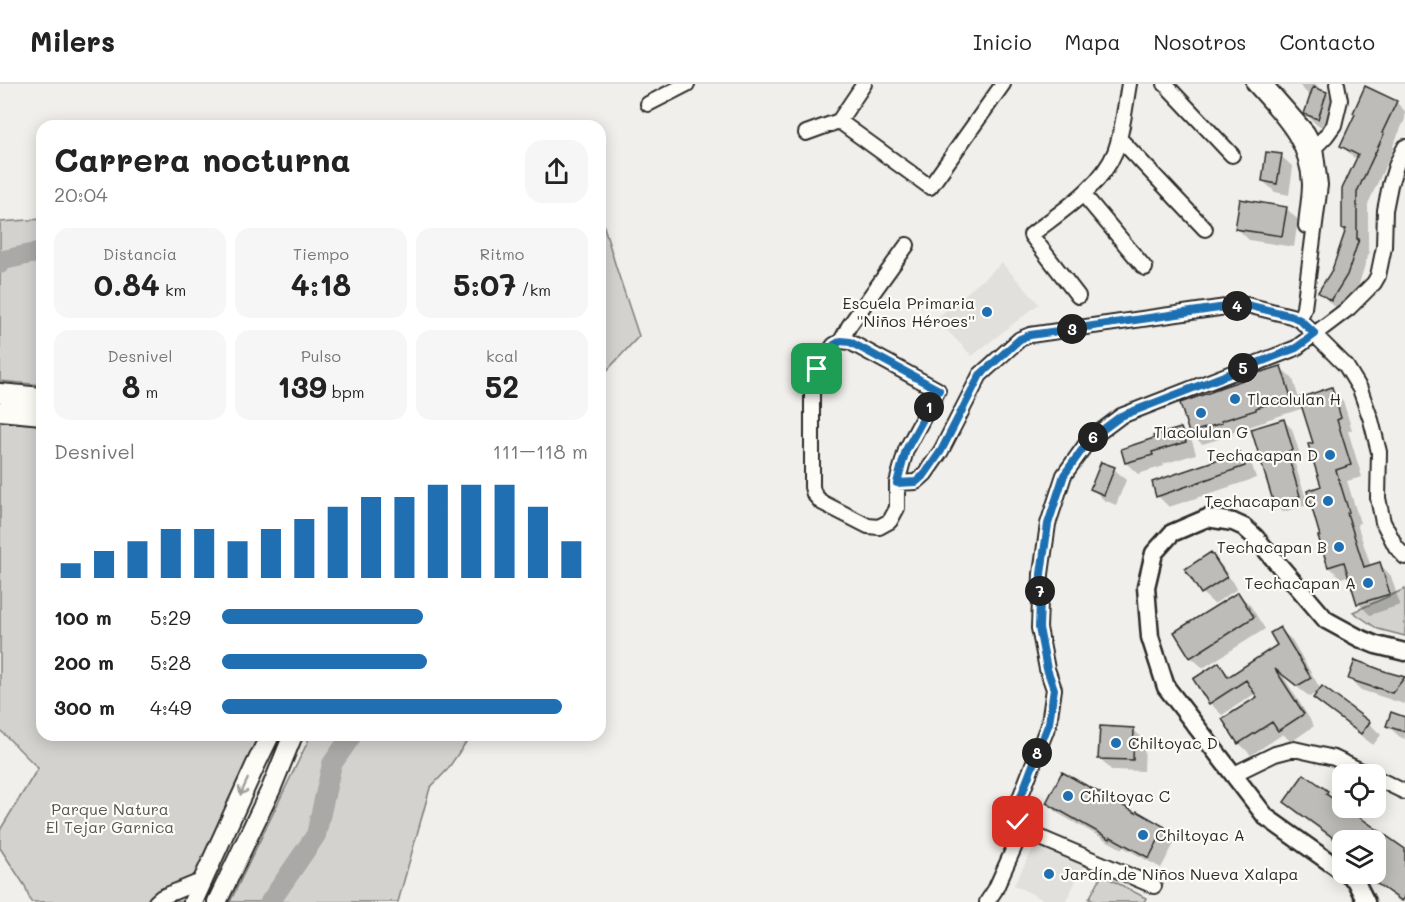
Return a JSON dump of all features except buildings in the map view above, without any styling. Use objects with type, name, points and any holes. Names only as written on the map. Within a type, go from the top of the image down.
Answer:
[{"type":"main road","points":[[0,393],[36,396]]},
{"type":"main road","points":[[0,411],[36,414]]},
{"type":"main road","points":[[192,902],[267,741]]},
{"type":"main road","points":[[217,902],[271,789],[291,741]]},
{"type":"street","points":[[648,104],[687,84]]},
{"type":"street","points":[[806,133],[839,121],[864,84]]},
{"type":"street","points":[[839,121],[930,188],[1003,84]]},
{"type":"street","points":[[1078,296],[1031,235],[1083,194],[1103,174],[1115,153],[1129,84]]},
{"type":"street","points":[[1165,84],[1232,156]]},
{"type":"street","points":[[1254,84],[1310,149]]},
{"type":"street","points":[[1265,84],[1307,132],[1310,149],[1310,185],[1296,318]]},
{"type":"street","points":[[1310,149],[1326,136],[1334,125],[1340,100],[1337,84]]},
{"type":"street","points":[[1119,138],[1205,229]]},
{"type":"street","points":[[1154,886],[1022,830],[1018,822],[1018,804],[1049,723],[1054,689],[1047,669],[1039,628],[1041,574],[1048,524],[1064,475],[1089,440],[1121,416],[1296,348],[1349,308],[1378,276],[1384,247],[1385,210],[1389,185],[1405,147]]},
{"type":"street","points":[[1083,194],[1145,268]]},
{"type":"street","points":[[841,341],[850,342],[939,390],[906,450],[897,483],[897,508],[890,521],[879,527],[868,526],[821,502],[814,494],[812,486],[812,391],[817,369],[834,345],[841,341],[849,326],[908,245]]},
{"type":"street","points":[[897,483],[916,482],[925,474],[941,451],[980,375],[1020,339],[1030,335],[1247,305],[1296,318],[1346,366],[1360,389],[1379,452],[1378,498],[1383,522],[1396,547],[1405,557]]},
{"type":"street","points":[[1332,864],[1266,817],[1166,687],[1150,637],[1146,587],[1154,554],[1172,533],[1207,518],[1233,522],[1244,527],[1255,537],[1326,620],[1376,645],[1405,652]]},
{"type":"street","points":[[1234,774],[1275,754],[1294,749],[1334,758],[1347,764]]},
{"type":"street","points":[[1386,783],[1405,792]]},
{"type":"street","points":[[987,902],[995,890],[1022,830]]},
{"type":"street","points":[[156,902],[162,897],[201,881]]},
{"type":"street","points":[[1357,884],[1366,902]]},
{"type":"shaded area","name":"Escuela Primaria ''Niños Héroes''","points":[[1002,263],[1039,304],[972,356],[936,319]]},
{"type":"shaded area","name":"Jardín de Niños Nueva Xalapa","points":[[1037,841],[1085,864],[1065,902],[1048,902],[1014,885]]},
{"type":"green space","points":[[36,219],[36,384],[0,381],[0,222]]},
{"type":"green space","points":[[606,233],[616,267],[639,336],[606,372]]},
{"type":"green space","name":"Parque Natura El Tejar Garnica","points":[[0,421],[36,424],[36,741],[260,741],[183,902],[31,902],[25,886],[0,848],[0,830],[38,768],[0,730]]},
{"type":"green space","points":[[1405,589],[1405,636],[1378,629],[1353,612]]},
{"type":"green space","points":[[308,741],[467,741],[447,770],[430,788],[398,902],[230,902]]},
{"type":"green space","points":[[1102,875],[1146,898],[1144,902],[1096,902],[1089,899]]},
{"type":"waterway","points":[[0,264],[4,260],[36,254]]},
{"type":"waterway","points":[[270,902],[316,835],[332,764],[348,741]]},
{"type":"place","name":"Escuela Primaria ''Niños Héroes''","points":[[987,312]]},
{"type":"place","name":"Tlacolulan H","points":[[1235,399]]},
{"type":"place","name":"Tlacolulan G","points":[[1201,413]]},
{"type":"place","name":"Techacapan D","points":[[1330,455]]},
{"type":"place","name":"Techacapan C","points":[[1328,501]]},
{"type":"place","name":"Techacapan B","points":[[1339,547]]},
{"type":"place","name":"Techacapan A","points":[[1368,583]]},
{"type":"place","name":"Chiltoyac D","points":[[1116,743]]},
{"type":"place","name":"Chiltoyac C","points":[[1068,796]]},
{"type":"place","name":"Chiltoyac A","points":[[1143,835]]},
{"type":"place","name":"Jardín de Niños Nueva Xalapa","points":[[1049,874]]},
{"type":"route","points":[[817,369],[834,345],[841,341],[850,342],[939,390],[906,450],[897,483],[916,482],[925,474],[941,451],[980,375],[1020,339],[1030,335],[1247,305],[1292,316],[1315,334],[1296,348],[1121,416],[1089,440],[1064,475],[1048,524],[1041,574],[1039,628],[1047,669],[1054,689],[1049,723],[1018,804],[1018,822]]}]
